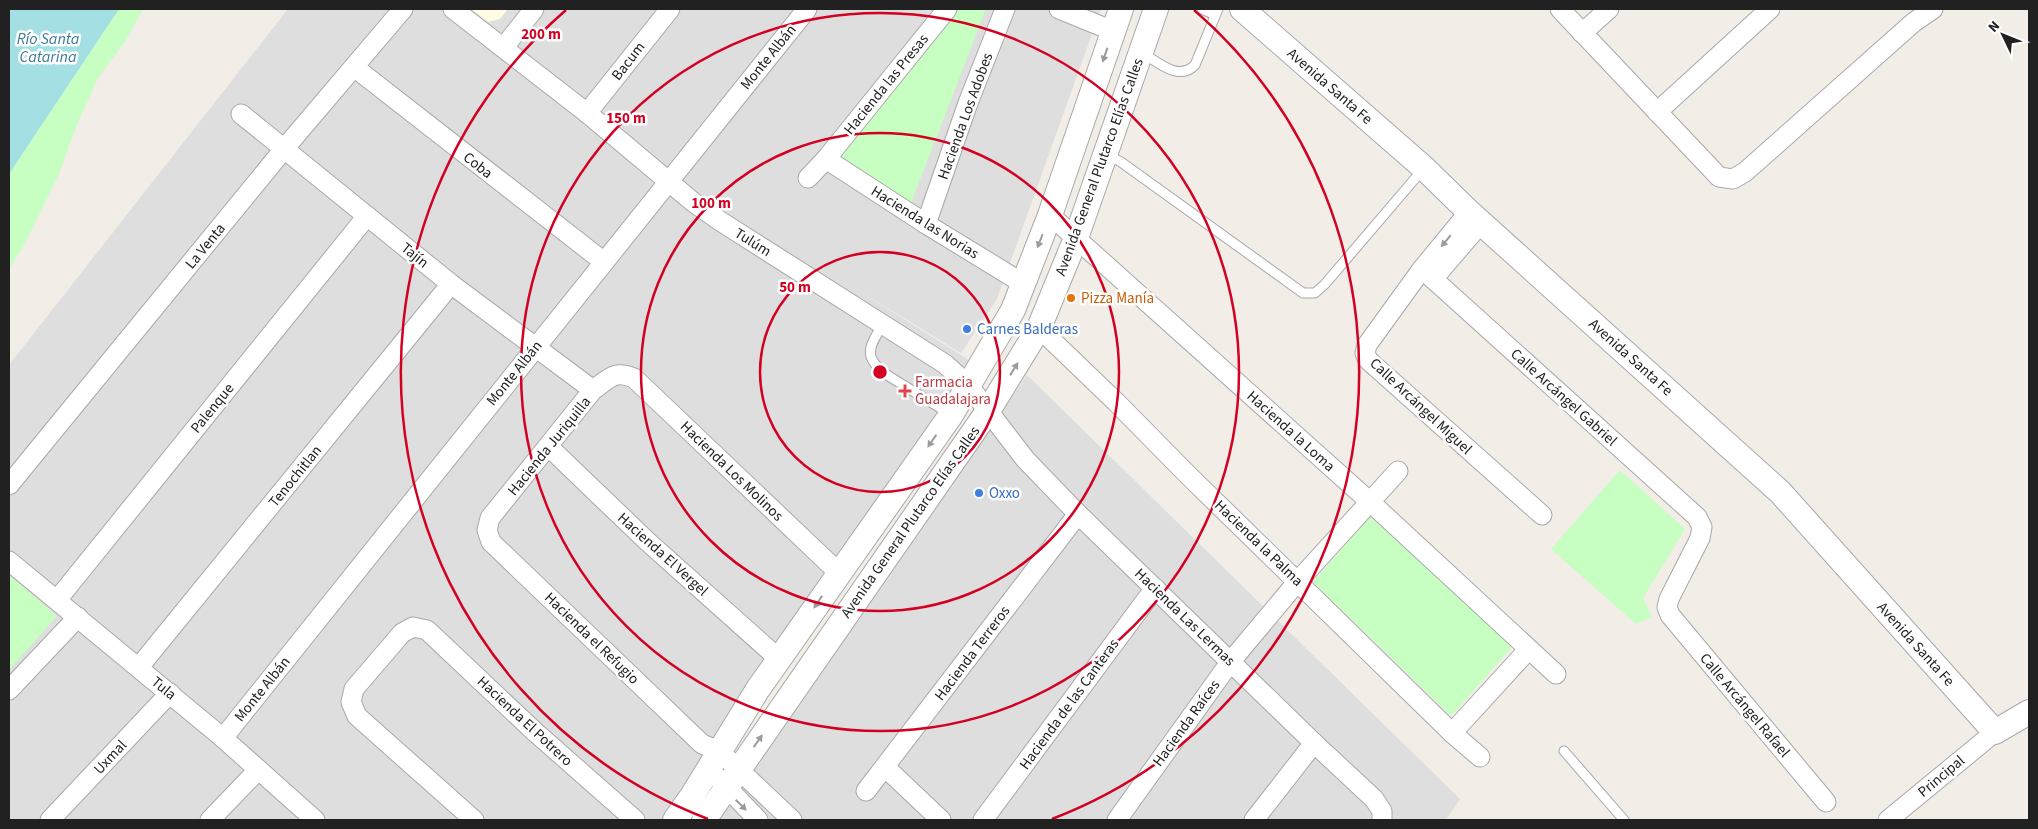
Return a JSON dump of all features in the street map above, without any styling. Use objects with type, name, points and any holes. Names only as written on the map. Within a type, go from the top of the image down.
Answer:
[{"type":"street","name":"La Venta","points":[[9,485],[284,149],[403,9]]},
{"type":"street","name":"Tulúm","points":[[453,9],[504,47],[587,113],[668,182],[720,221],[945,364],[969,386],[988,410]]},
{"type":"street","points":[[504,47],[534,9]]},
{"type":"street","name":"Bacum","points":[[587,113],[670,9]]},
{"type":"street","name":"Monte Albán","points":[[223,738],[535,346],[807,9]]},
{"type":"street","name":"Hacienda las Presas","points":[[808,178],[826,160],[947,9]]},
{"type":"street","name":"Hacienda Los Adobes","points":[[926,224],[968,103],[1005,9]]},
{"type":"street","points":[[1059,9],[1112,31]]},
{"type":"street","name":"Avenida General Plutarco Elías Calles","points":[[675,820],[710,754],[779,660],[951,415],[1013,310],[1050,215],[1121,9]]},
{"type":"street","name":"Avenida General Plutarco Elías Calles","points":[[704,820],[988,410],[1039,328],[1076,238],[1156,9]]},
{"type":"street","name":"Avenida Santa Fe","points":[[1242,9],[1424,168],[1475,217],[1780,492],[1995,732]]},
{"type":"street","points":[[1560,9],[1719,176],[1733,179],[1745,172],[1914,22],[1933,9]]},
{"type":"street","points":[[1582,33],[1610,9]]},
{"type":"street","points":[[1657,112],[1770,9]]},
{"type":"street","name":"Coba","points":[[354,67],[604,262]]},
{"type":"street","name":"Tajín","points":[[241,114],[450,284],[593,390]]},
{"type":"street","name":"Hacienda las Norias","points":[[826,160],[1024,284]]},
{"type":"street","name":"Hacienda la Loma","points":[[1050,215],[1369,501],[1556,674]]},
{"type":"street","name":"Palenque","points":[[57,600],[367,216]]},
{"type":"street","name":"Calle Arcángel Miguel","points":[[1475,217],[1366,344],[1365,353],[1368,360],[1542,515]]},
{"type":"street","name":"Calle Arcángel Gabriel","points":[[1428,274],[1697,517],[1702,527],[1700,538],[1669,598],[1667,607]]},
{"type":"street","name":"Tenochitlan","points":[[139,667],[450,284]]},
{"type":"street","name":"Hacienda la Palma","points":[[1039,328],[1452,733],[1480,757]]},
{"type":"street","name":"Hacienda Juriquilla","points":[[487,530],[490,518],[549,448],[593,390],[612,376],[623,373]]},
{"type":"street","name":"Hacienda Los Molinos","points":[[623,373],[634,378],[839,573]]},
{"type":"street","name":"Hacienda Las Lermas","points":[[988,410],[1026,459],[1078,514],[1374,799],[1382,811],[1382,820]]},
{"type":"street","name":"Hacienda El Vergel","points":[[549,448],[648,542],[779,660]]},
{"type":"street","name":"Hacienda Raíces","points":[[1117,820],[1231,661],[1298,581],[1398,471]]},
{"type":"street","name":"Hacienda Terreros","points":[[866,791],[1078,514]]},
{"type":"street","name":"Hacienda el Refugio","points":[[487,530],[491,542],[710,754],[732,779]]},
{"type":"street","name":"Tula","points":[[9,561],[170,693],[315,820]]},
{"type":"street","name":"Hacienda de las Canteras","points":[[983,820],[1155,588]]},
{"type":"street","name":"Calle Arcángel Rafael","points":[[1667,607],[1670,615],[1826,802]]},
{"type":"street","points":[[9,690],[78,617]]},
{"type":"street","name":"Hacienda El Potrero","points":[[474,820],[357,716],[351,702],[354,689],[402,633],[413,627],[427,630],[534,731],[635,820]]},
{"type":"street","points":[[1452,733],[1528,650]]},
{"type":"street","points":[[758,689],[782,706]]},
{"type":"street","name":"Uxmal","points":[[50,820],[170,693]]},
{"type":"street","points":[[1995,732],[2029,712]]},
{"type":"street","name":"Principal","points":[[1888,820],[1995,732]]},
{"type":"street","points":[[1254,820],[1314,743]]},
{"type":"street","points":[[886,767],[941,820]]},
{"type":"street","points":[[210,820],[258,770]]},
{"type":"street","points":[[732,779],[758,820]]},
{"type":"street","points":[[732,779],[792,820]]},
{"type":"lane","points":[[1141,52],[1170,70],[1180,73],[1190,71],[1195,65],[1216,12],[1202,9]]},
{"type":"lane","points":[[1106,154],[1121,162],[1302,293],[1315,292],[1325,284],[1424,168]]},
{"type":"lane","points":[[883,324],[873,340],[870,359],[877,368],[951,415]]},
{"type":"lane","points":[[1564,751],[1624,820]]},
{"type":"shaded area","points":[[288,9],[1101,9],[997,299],[961,353],[853,287],[985,370],[664,820],[9,820],[9,365]]},
{"type":"shaded area","points":[[471,9],[508,9],[500,19],[488,22]]},
{"type":"shaded area","points":[[1027,375],[1460,799],[1446,820],[720,820]]},
{"type":"green space","points":[[9,9],[143,9],[126,40],[98,78],[78,122],[59,174],[25,243],[9,269]]},
{"type":"green space","points":[[953,9],[986,9],[911,203],[838,155]]},
{"type":"green space","points":[[1620,470],[1685,529],[1643,598],[1652,617],[1636,624],[1551,549]]},
{"type":"green space","points":[[1370,517],[1514,645],[1451,716],[1313,582]]},
{"type":"green space","points":[[9,575],[57,616],[9,670]]},
{"type":"water","name":"Río Santa Catarina","points":[[9,9],[119,9],[9,174]]},
{"type":"place","name":"Pizza Manía","points":[[1071,298]]},
{"type":"place","name":"Carnes Balderas","points":[[967,329]]},
{"type":"place","name":"Farmacia Guadalajara","points":[[905,391]]},
{"type":"place","name":"Oxxo","points":[[979,493]]}]
